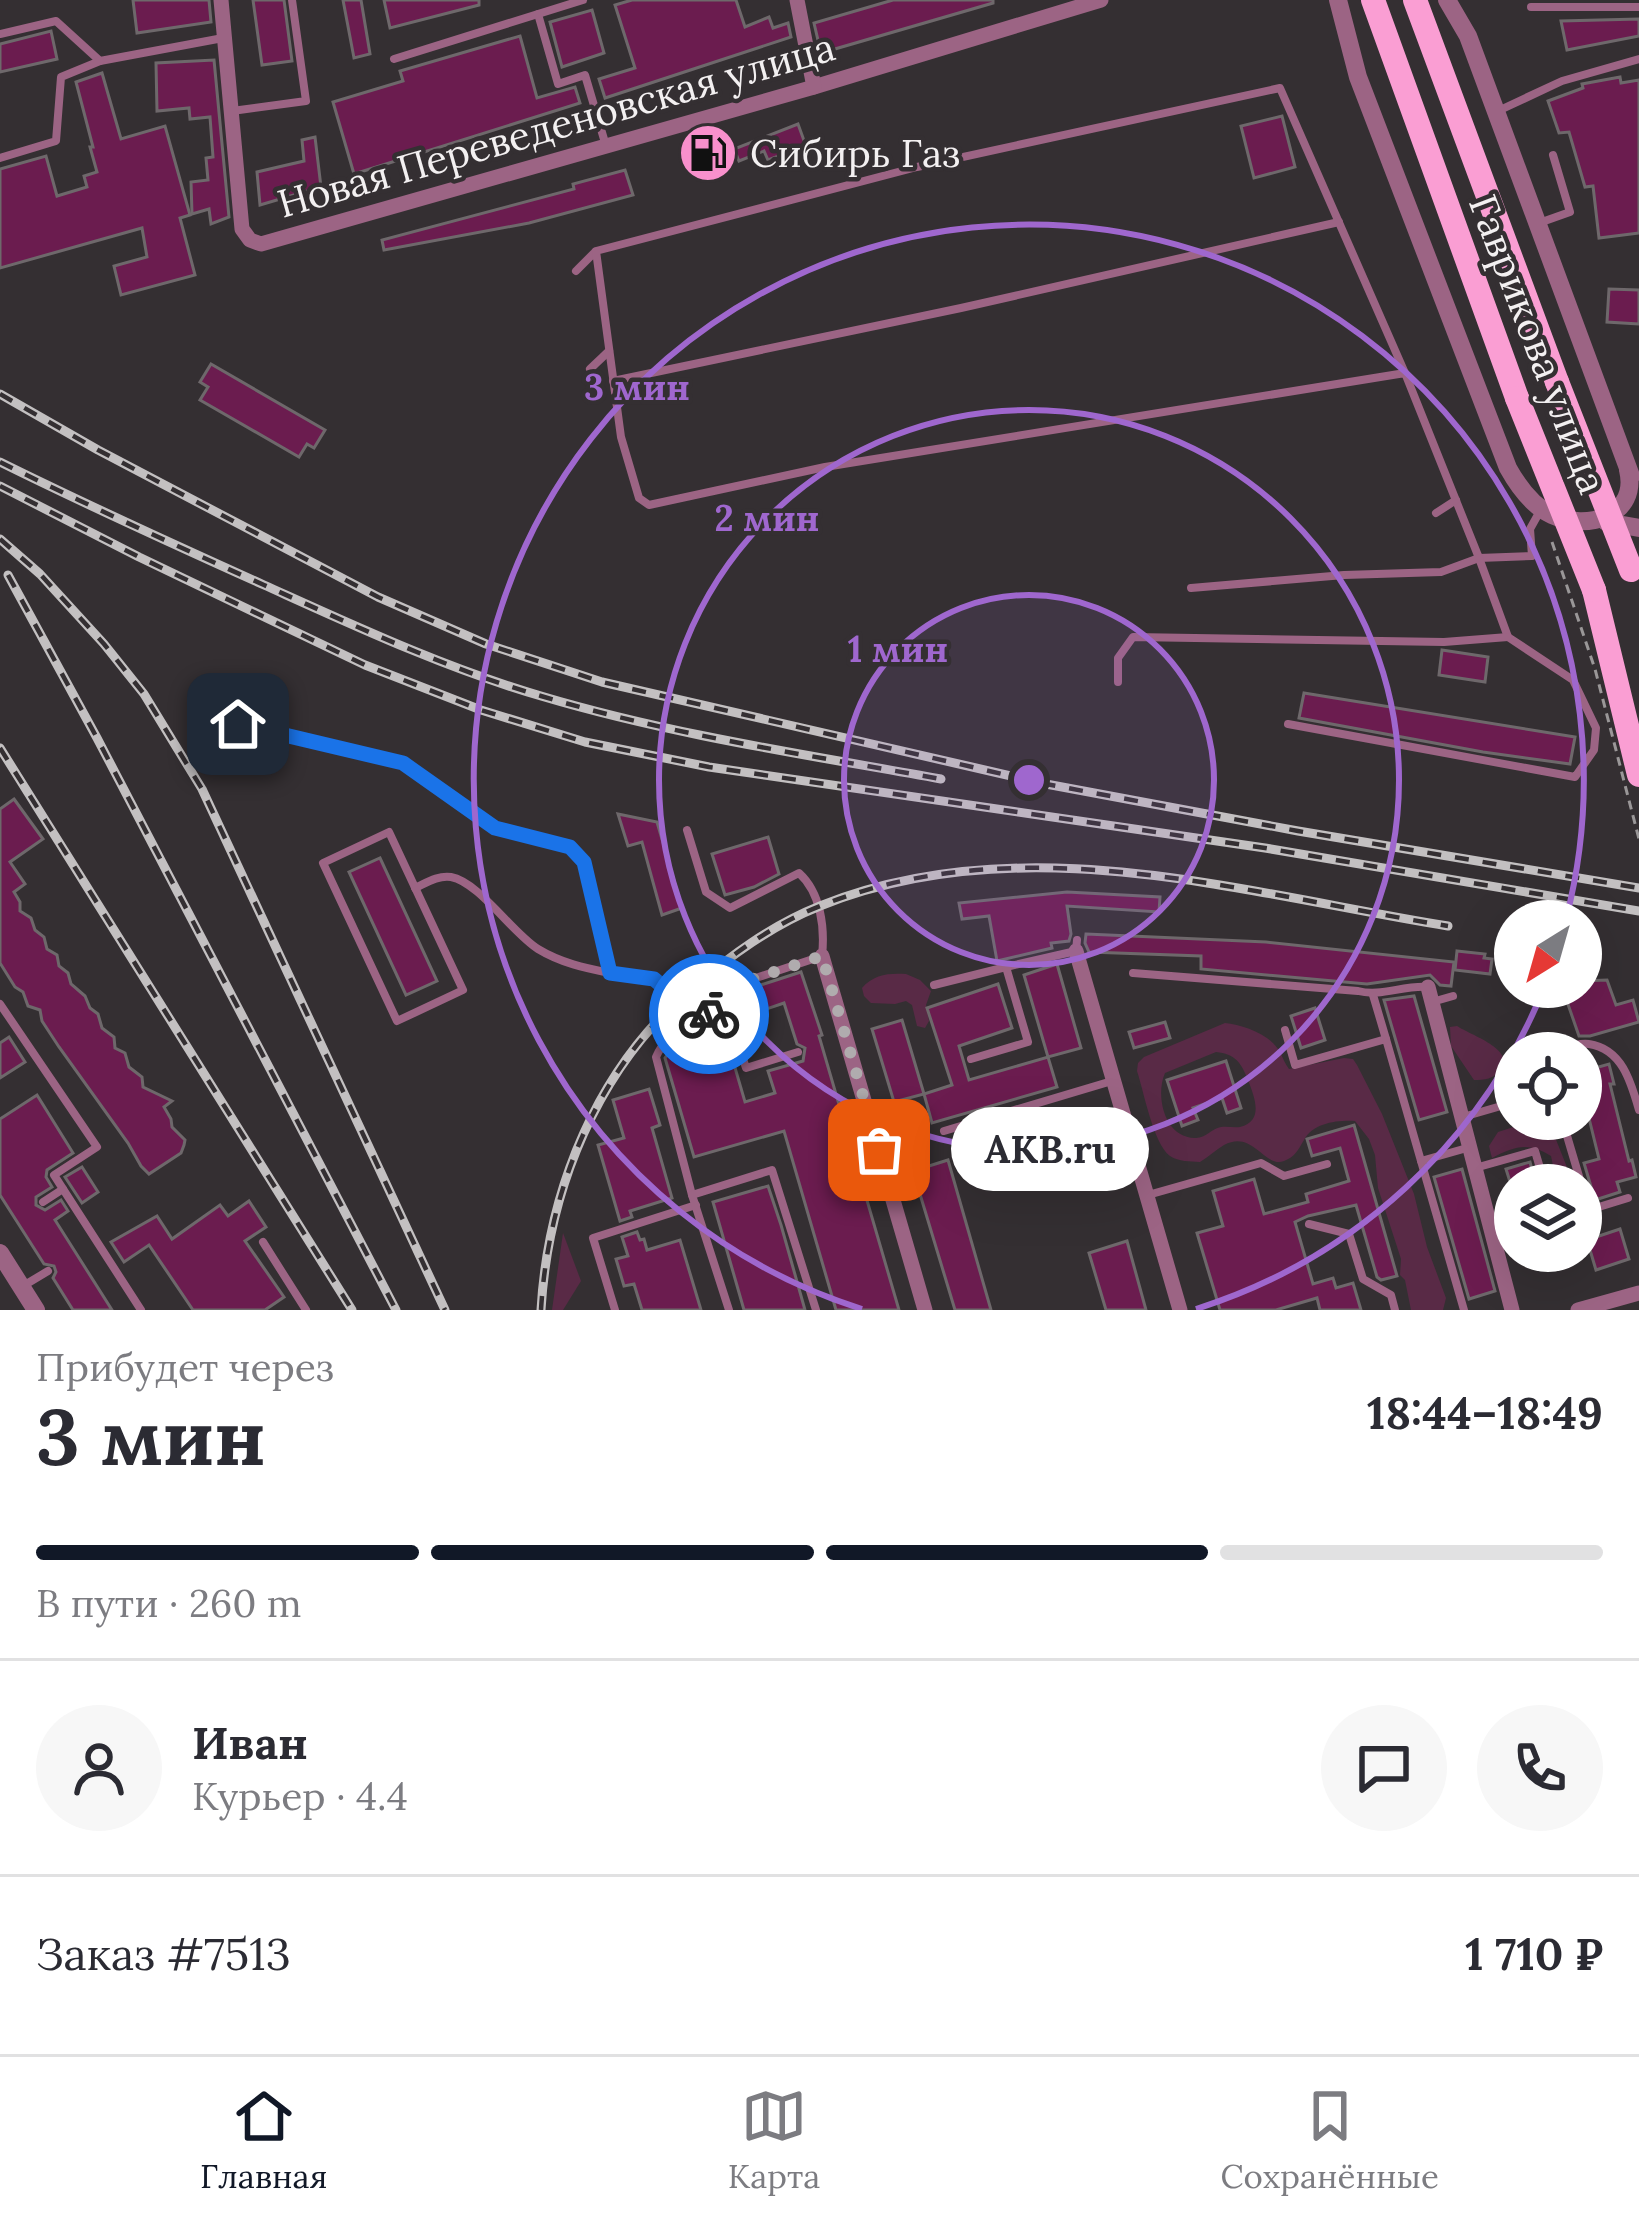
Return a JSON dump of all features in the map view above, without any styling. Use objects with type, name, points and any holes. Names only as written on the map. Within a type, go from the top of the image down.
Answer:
[{"type":"main road","name":"Гаврикова улица","points":[[1373,0],[1517,398],[1639,711]]},
{"type":"main road","name":"Гаврикова улица","points":[[1415,0],[1636,583]]},
{"type":"main road","points":[[1594,590],[1639,775]]},
{"type":"street","points":[[221,0],[232,112]]},
{"type":"street","points":[[797,0],[814,87]]},
{"type":"street","name":"Новая Переведеновская улица","points":[[232,112],[242,229],[250,240],[261,244],[1101,0]]},
{"type":"street","points":[[1337,0],[1358,77],[1508,468],[1541,509],[1568,520],[1639,528]]},
{"type":"street","points":[[1447,0],[1468,36],[1632,484],[1621,507],[1595,520]]},
{"type":"street","points":[[1628,470],[1639,492]]},
{"type":"street","points":[[1077,945],[1180,1310]]},
{"type":"street","points":[[822,956],[926,1310]]},
{"type":"street","points":[[1430,995],[1512,1310]]},
{"type":"street","points":[[0,1253],[36,1310]]},
{"type":"street","points":[[1578,1310],[1639,1293]]},
{"type":"lane","points":[[232,112],[306,100],[292,0]]},
{"type":"lane","points":[[394,59],[583,0]]},
{"type":"lane","points":[[1531,7],[1639,7]]},
{"type":"lane","points":[[538,14],[558,84],[585,75],[606,146]]},
{"type":"lane","points":[[0,34],[56,21],[100,61]]},
{"type":"lane","points":[[0,158],[56,142],[62,77],[100,61],[225,38]]},
{"type":"lane","points":[[1496,111],[1562,81],[1639,59]]},
{"type":"lane","points":[[576,272],[596,251],[917,167],[1280,88],[1405,373],[1508,637],[1573,680],[1596,728],[1594,750],[1575,777],[1288,724]]},
{"type":"lane","points":[[1538,224],[1570,212],[1553,155]]},
{"type":"lane","points":[[614,381],[1339,221]]},
{"type":"lane","points":[[596,251],[621,437],[639,498],[649,505],[825,467],[1405,373]]},
{"type":"lane","points":[[590,368],[609,350]]},
{"type":"lane","points":[[1436,513],[1456,500]]},
{"type":"lane","points":[[1191,588],[1441,572],[1478,558],[1532,556],[1530,529],[1541,509]]},
{"type":"lane","points":[[1118,682],[1118,658],[1133,638],[1444,642],[1508,637]]},
{"type":"lane","points":[[238,724],[403,763],[495,828],[570,847],[584,862],[610,973]]},
{"type":"lane","points":[[687,830],[706,892],[730,908],[799,873],[816,896],[824,935],[822,956],[732,986],[727,1009],[746,1068],[798,1052]]},
{"type":"lane","points":[[389,832],[416,888],[463,990],[397,1021],[323,863],[389,832]]},
{"type":"lane","points":[[416,888],[439,877],[454,877],[469,885],[536,948],[569,964],[654,979],[699,1018]]},
{"type":"lane","points":[[934,985],[1077,945]]},
{"type":"lane","points":[[971,1058],[1028,1042],[1006,967]]},
{"type":"lane","points":[[1133,973],[1373,995],[1411,986],[1430,995],[1453,996]]},
{"type":"lane","points":[[1373,995],[1464,1310]]},
{"type":"lane","points":[[0,1004],[97,1147],[54,1174],[141,1310]]},
{"type":"lane","points":[[727,1009],[699,1018],[670,1036],[656,1057],[728,1310]]},
{"type":"lane","points":[[1285,1030],[1295,1065],[1386,1039]]},
{"type":"lane","points":[[1602,1048],[1616,1054],[1639,1110]]},
{"type":"lane","points":[[944,1131],[1114,1081]]},
{"type":"lane","points":[[1462,1118],[1494,1108]]},
{"type":"lane","points":[[1421,1161],[1470,1148]]},
{"type":"lane","points":[[1475,1168],[1535,1150],[1539,1164]]},
{"type":"lane","points":[[1147,1196],[1261,1163],[1284,1176],[1328,1164]]},
{"type":"lane","points":[[615,1310],[592,1238],[772,1170],[816,1310]]},
{"type":"lane","points":[[43,1202],[63,1189]]},
{"type":"lane","points":[[1602,1206],[1628,1198]]},
{"type":"lane","points":[[1309,1224],[1349,1234],[1363,1280],[1390,1295],[1395,1310]]},
{"type":"lane","points":[[263,1242],[306,1310]]},
{"type":"lane","points":[[22,1286],[48,1271]]},
{"type":"path","points":[[1550,537],[1595,670],[1639,839]]},
{"type":"shaded area","points":[[906,974],[931,991],[925,1028],[917,1026],[912,1005],[906,1001],[871,1003],[864,996],[862,988],[872,980]]},
{"type":"shaded area","points":[[1225,1023],[1270,1040],[1289,1069],[1353,1059],[1382,1114],[1414,1194],[1446,1298],[1443,1310],[1411,1310],[1400,1275],[1401,1259],[1378,1188],[1375,1155],[1355,1121],[1319,1126],[1284,1161],[1271,1160],[1251,1145],[1234,1141],[1200,1162],[1177,1159],[1164,1149],[1150,1116],[1137,1071],[1144,1057]],"holes":[[[1216,1052],[1236,1060],[1245,1074],[1255,1114],[1240,1127],[1217,1128],[1200,1138],[1185,1136],[1169,1124],[1165,1114],[1161,1093],[1165,1073]]]},
{"type":"shaded area","points":[[1457,1026],[1494,1047],[1494,1075],[1474,1080],[1451,1046],[1450,1027]]},
{"type":"shaded area","points":[[1494,1138],[1556,1140],[1566,1164],[1553,1164],[1551,1156],[1528,1147],[1492,1158],[1489,1146]]},
{"type":"shaded area","points":[[563,1233],[581,1281],[563,1310],[552,1310]]},
{"type":"building","points":[[133,0],[209,0],[211,22],[137,33]]},
{"type":"building","points":[[253,0],[284,0],[292,61],[262,65]]},
{"type":"building","points":[[343,0],[361,0],[370,54],[354,58]]},
{"type":"building","points":[[384,0],[479,0],[479,5],[390,28]]},
{"type":"building","points":[[632,0],[736,0],[745,27],[769,17],[773,28],[788,23],[791,37],[605,98],[599,79],[635,68],[615,5]]},
{"type":"building","points":[[893,0],[993,3],[821,53],[814,23]]},
{"type":"building","points":[[592,10],[604,53],[562,67],[550,22]]},
{"type":"building","points":[[1639,19],[1639,36],[1567,50],[1561,21]]},
{"type":"building","points":[[51,31],[57,59],[0,72],[0,44]]},
{"type":"building","points":[[520,36],[537,98],[575,87],[580,103],[354,174],[333,102],[403,81],[400,71]]},
{"type":"building","points":[[214,60],[229,217],[211,224],[209,209],[192,214],[191,182],[208,180],[206,158],[213,157],[210,117],[190,119],[189,108],[157,111],[156,63]]},
{"type":"building","points":[[102,73],[121,139],[165,126],[190,215],[180,218],[195,275],[121,295],[114,266],[147,257],[142,228],[0,268],[0,169],[46,156],[57,196],[87,187],[84,176],[97,172],[76,82]]},
{"type":"building","points":[[1620,77],[1621,83],[1639,80],[1639,233],[1599,238],[1593,186],[1585,187],[1569,132],[1559,133],[1548,101],[1583,88],[1582,84]]},
{"type":"building","points":[[1282,116],[1295,167],[1254,178],[1241,126]]},
{"type":"building","points":[[798,124],[806,146],[768,160],[764,151],[739,161],[734,149]]},
{"type":"building","points":[[315,137],[321,187],[260,205],[257,172],[304,161],[302,140]]},
{"type":"building","points":[[625,170],[633,195],[529,223],[384,250],[382,240],[574,189],[573,184]]},
{"type":"building","points":[[1609,289],[1639,290],[1639,324],[1607,322]]},
{"type":"building","points":[[211,364],[325,430],[314,448],[307,444],[299,457],[200,400],[208,387],[200,382]]},
{"type":"building","points":[[1442,650],[1488,657],[1485,682],[1439,675]]},
{"type":"building","points":[[1304,693],[1575,737],[1570,764],[1299,718]]},
{"type":"building","points":[[14,799],[43,839],[10,862],[25,884],[14,892],[20,911],[31,918],[47,949],[57,955],[71,984],[98,1014],[102,1028],[114,1037],[115,1048],[125,1053],[129,1067],[142,1077],[143,1087],[172,1101],[164,1107],[184,1145],[181,1153],[149,1174],[59,1047],[40,1010],[28,1006],[0,963],[0,809]]},
{"type":"building","points":[[618,814],[657,822],[682,908],[662,915],[642,842],[628,846]]},
{"type":"building","points":[[768,837],[779,874],[725,895],[712,854]]},
{"type":"building","points":[[380,858],[437,981],[406,995],[349,872]]},
{"type":"building","points":[[1067,892],[1160,897],[1159,912],[1067,906],[1069,941],[997,961],[989,916],[962,919],[959,903]]},
{"type":"building","points":[[1086,934],[1266,942],[1454,962],[1451,986],[1440,985],[1430,975],[1367,984],[1201,969],[1201,956],[1089,952]]},
{"type":"building","points":[[1457,951],[1485,954],[1484,958],[1492,959],[1490,974],[1455,970]]},
{"type":"building","points":[[1057,964],[1081,1048],[1048,1057],[1024,975]]},
{"type":"building","points":[[801,972],[899,1310],[836,1310],[784,1131],[694,1157],[665,1058],[674,1045],[724,1030],[745,1102],[775,1093],[768,1071],[803,1061],[805,1048],[797,1044],[784,1003],[746,1016],[739,992]]},
{"type":"building","points":[[1602,980],[1607,980],[1616,1005],[1633,1000],[1639,1022],[1602,1033],[1578,1032],[1569,1008],[1602,1008]]},
{"type":"building","points":[[998,984],[1012,1028],[959,1046],[969,1080],[1048,1057],[1057,1087],[932,1123],[924,1094],[952,1085],[927,1008]]},
{"type":"building","points":[[1414,996],[1447,1112],[1419,1120],[1384,1000]]},
{"type":"building","points":[[1315,1008],[1325,1040],[1301,1048],[1291,1016]]},
{"type":"building","points":[[902,1020],[924,1094],[894,1102],[872,1029]]},
{"type":"building","points":[[1165,1022],[1170,1038],[1134,1048],[1129,1032]]},
{"type":"building","points":[[9,1037],[25,1062],[0,1078],[0,1043]]},
{"type":"building","points":[[1226,1061],[1241,1108],[1227,1113],[1222,1098],[1193,1108],[1198,1120],[1182,1126],[1167,1080]]},
{"type":"building","points":[[1609,1064],[1614,1084],[1610,1084],[1636,1177],[1617,1182],[1620,1192],[1602,1198],[1602,1164],[1584,1163],[1599,1159],[1594,1140],[1602,1140],[1602,1066]]},
{"type":"building","points":[[649,1089],[660,1125],[652,1128],[672,1198],[630,1211],[632,1217],[620,1221],[598,1145],[624,1138],[613,1100]]},
{"type":"building","points":[[37,1095],[73,1153],[47,1170],[52,1187],[36,1197],[36,1205],[45,1210],[61,1200],[68,1211],[55,1220],[112,1310],[73,1310],[53,1278],[54,1266],[44,1264],[0,1195],[0,1119]]},
{"type":"building","points":[[1354,1125],[1397,1276],[1377,1277],[1356,1205],[1295,1222],[1313,1284],[1333,1278],[1336,1288],[1353,1283],[1361,1310],[1320,1310],[1317,1298],[1276,1310],[1220,1310],[1197,1233],[1223,1226],[1213,1191],[1254,1179],[1264,1214],[1308,1202],[1306,1194],[1349,1181],[1340,1148],[1312,1156],[1307,1139]]},
{"type":"building","points":[[1092,1126],[1105,1167],[1064,1180],[1051,1138]]},
{"type":"building","points":[[948,1160],[991,1310],[955,1310],[913,1171]]},
{"type":"building","points":[[82,1167],[98,1192],[82,1203],[65,1177]]},
{"type":"building","points":[[1462,1169],[1495,1291],[1469,1299],[1434,1177]]},
{"type":"building","points":[[768,1186],[805,1310],[744,1310],[713,1202]]},
{"type":"building","points":[[249,1201],[266,1227],[245,1241],[284,1297],[265,1310],[193,1310],[149,1245],[124,1262],[111,1242],[157,1216],[172,1239],[220,1205],[228,1216]]},
{"type":"building","points":[[1620,1229],[1629,1259],[1602,1268],[1602,1235]]},
{"type":"building","points":[[637,1232],[647,1250],[680,1240],[701,1310],[642,1310],[634,1284],[624,1286],[616,1259],[628,1256],[622,1237]]},
{"type":"building","points":[[1127,1241],[1146,1310],[1106,1310],[1089,1253]]},
{"type":"railway","points":[[0,394],[378,597],[486,644],[602,682],[1046,784],[1639,888]]},
{"type":"railway","points":[[0,462],[332,616],[505,685],[690,733],[941,779]]},
{"type":"railway","points":[[0,486],[365,665],[481,710],[585,742],[709,767],[1265,848],[1639,911]]},
{"type":"railway","points":[[0,539],[40,574],[104,644],[144,694],[202,789],[445,1310]]},
{"type":"railway","points":[[8,575],[396,1310]]},
{"type":"railway","points":[[0,748],[352,1310]]},
{"type":"railway","points":[[541,1310],[554,1220],[567,1177],[583,1134],[629,1056],[658,1021],[721,965],[768,932],[820,906],[896,882],[974,870],[1053,868],[1213,884],[1448,926]]},
{"type":"way so far","points":[[709,1014],[727,1009],[732,986],[822,956],[879,1150]]},
{"type":"place","name":"Сибирь Газ","points":[[708,153]]},
{"type":"place","name":"AKB.ru","points":[[879,1150]]},
{"type":"route","points":[[238,724],[403,763],[495,828],[570,847],[584,862],[610,973],[654,979],[699,1018],[709,1014]]}]
